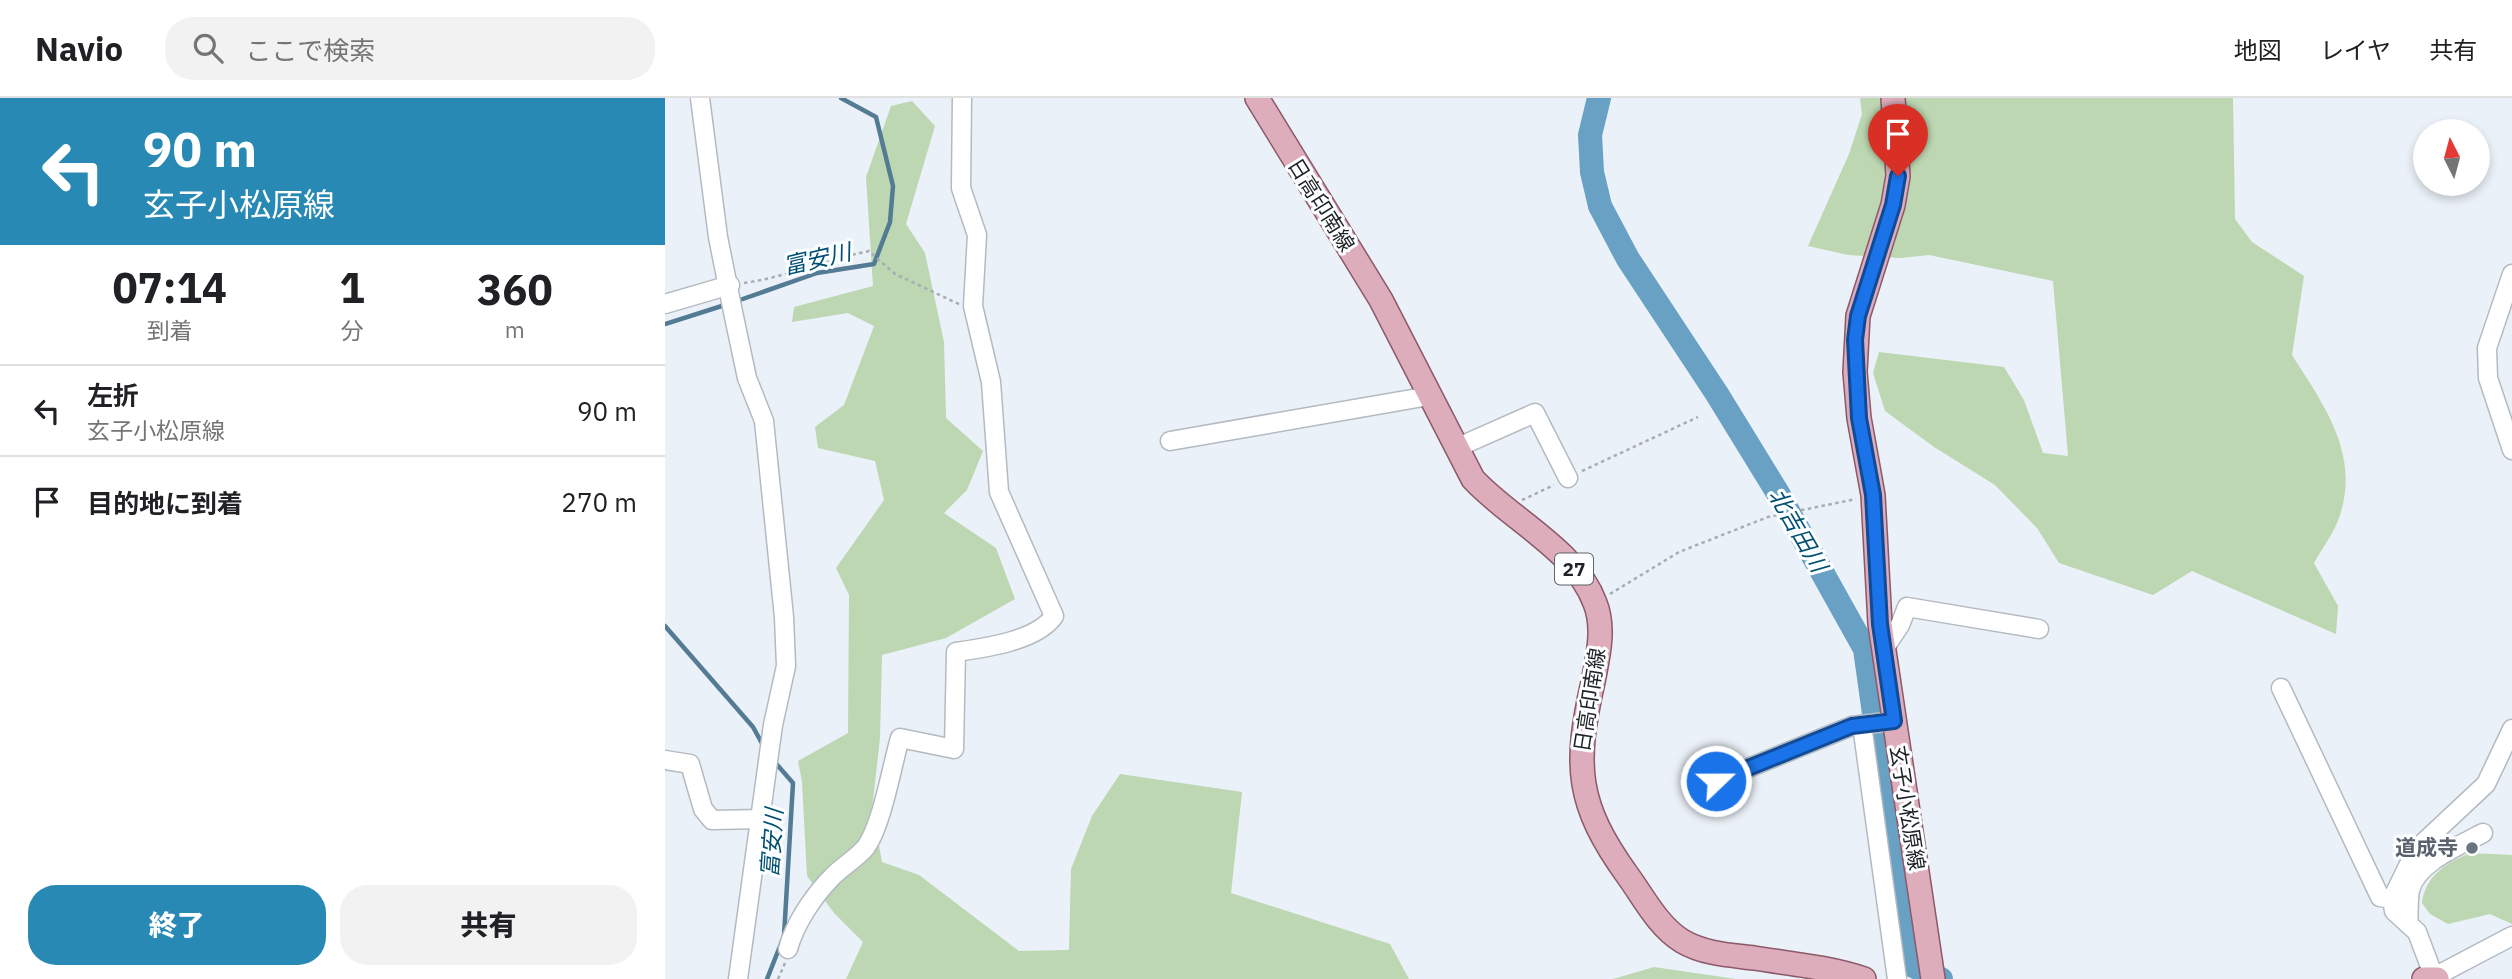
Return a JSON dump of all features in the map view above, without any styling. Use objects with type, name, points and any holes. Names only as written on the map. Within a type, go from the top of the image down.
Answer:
[{"type":"main road","name":"日高印南線","points":[[1257,98],[1381,300],[1473,479],[1503,508],[1562,556],[1576,571],[1595,603],[1600,631],[1599,648],[1582,732],[1581,773],[1590,815],[1608,847],[1660,922],[1681,940],[1705,951],[1840,971],[1864,979]]},
{"type":"main road","name":"玄子小松原線","points":[[1893,98],[1898,176],[1893,205],[1858,316],[1855,340],[1859,418],[1873,495],[1884,649],[1931,968]]},
{"type":"street","points":[[700,98],[718,237],[747,378],[764,422],[784,617],[786,666],[773,725],[738,979]]},
{"type":"street","points":[[788,949],[792,936],[809,907],[832,877],[866,846],[880,813],[900,738],[954,749],[955,652],[996,646],[1047,626],[1053,616],[999,492],[991,382],[973,306],[977,235],[961,188],[962,98]]},
{"type":"street","points":[[2512,274],[2487,348],[2488,378],[2512,450]]},
{"type":"street","points":[[665,304],[730,286]]},
{"type":"street","points":[[1170,441],[1430,397]]},
{"type":"street","points":[[1456,449],[1535,413],[1568,478]]},
{"type":"street","points":[[1884,649],[1901,625],[1907,607],[2039,629]]},
{"type":"street","points":[[2281,688],[2380,897],[2392,900]]},
{"type":"street","points":[[1716,781],[1862,725],[1894,721]]},
{"type":"street","points":[[1862,725],[1898,979]]},
{"type":"street","points":[[2512,729],[2486,784],[2424,842],[2410,862],[2392,900],[2394,911],[2417,932],[2431,978],[2512,936]]},
{"type":"street","points":[[665,760],[690,764],[703,809],[712,820],[762,819]]},
{"type":"street","points":[[2408,924],[2410,889],[2419,875],[2435,860],[2483,833]]},
{"type":"path","points":[[730,286],[772,279],[828,259],[869,251],[895,274],[957,304],[973,306]]},
{"type":"path","points":[[1503,508],[1698,417]]},
{"type":"path","points":[[1595,603],[1679,552],[1768,517],[1873,495]]},
{"type":"green space","points":[[1860,98],[2233,98],[2235,219],[2252,242],[2304,276],[2292,355],[2326,411],[2342,450],[2345,492],[2340,515],[2314,563],[2338,606],[2336,634],[2192,571],[2153,595],[2059,563],[2037,528],[1995,485],[1934,447],[1885,411],[1873,373],[1879,352],[2004,367],[2024,400],[2043,453],[2068,456],[2053,281],[1929,255],[1900,258],[1848,255],[1808,246],[1849,154],[1862,114]]},
{"type":"green space","points":[[912,101],[935,126],[906,224],[925,253],[944,342],[946,418],[983,451],[967,490],[944,513],[996,548],[1015,599],[946,638],[882,655],[880,738],[872,809],[882,862],[919,875],[1019,951],[1069,950],[1071,869],[1092,816],[1120,774],[1242,792],[1231,893],[1390,944],[1409,979],[846,979],[863,942],[834,913],[807,876],[802,782],[798,761],[848,733],[849,595],[836,568],[884,500],[875,461],[818,448],[815,427],[844,405],[874,326],[848,313],[792,322],[794,307],[873,286],[866,177],[891,106]]},
{"type":"green space","points":[[2470,853],[2512,855],[2512,924],[2490,914],[2448,924],[2430,914],[2422,903],[2432,878],[2453,861]]},
{"type":"green space","points":[[1654,967],[1736,979],[1613,979]]},
{"type":"waterway","name":"富安川","points":[[737,301],[817,273],[874,264],[890,222],[893,186],[876,117],[841,98]]},
{"type":"waterway","name":"北吉田川","points":[[1599,98],[1590,135],[1592,172],[1600,206],[1628,259],[1717,394],[1779,495],[1865,649],[1909,964],[1941,979]]},
{"type":"waterway","name":"富安川","points":[[665,324],[728,304]]},
{"type":"waterway","name":"富安川","points":[[665,626],[753,727],[764,747]]},
{"type":"waterway","name":"富安川","points":[[767,979],[784,936],[793,783],[773,760]]},
{"type":"place","name":"道成寺","points":[[2472,848]]},
{"type":"route","points":[[1716,781],[1852,726],[1894,721],[1880,624],[1873,495],[1859,418],[1855,340],[1858,316],[1893,205],[1898,176]]}]
